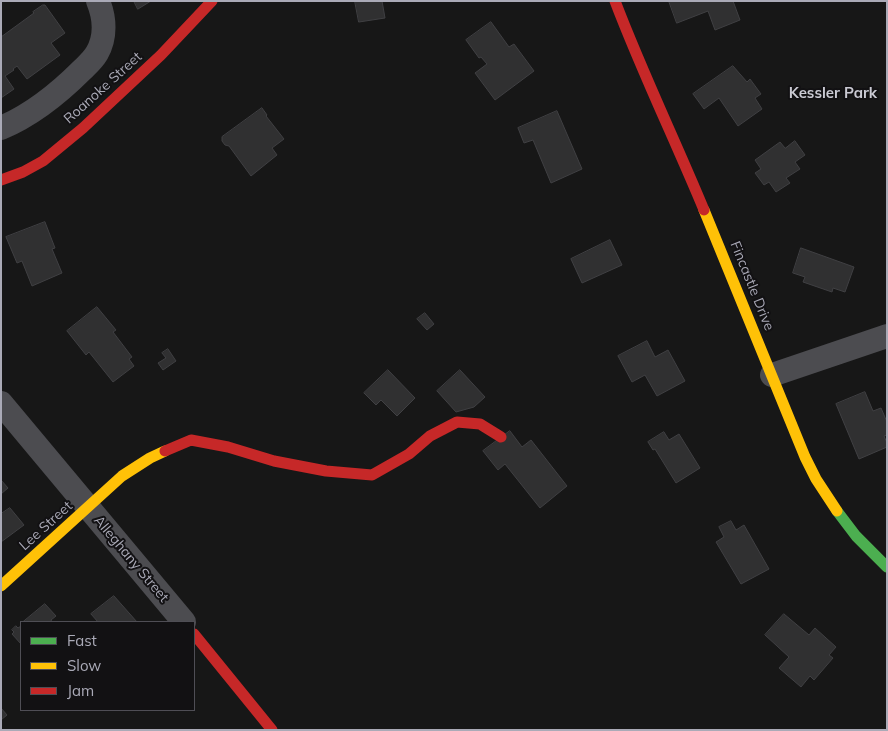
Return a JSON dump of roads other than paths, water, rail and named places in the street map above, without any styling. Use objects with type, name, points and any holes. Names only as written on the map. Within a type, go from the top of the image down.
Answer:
[{"type":"street","points":[[1,128],[28,114],[57,94],[94,58],[104,35],[103,16],[98,1]]},
{"type":"street","name":"Roanoke Street","points":[[1,180],[23,172],[56,151],[136,80],[212,1]]},
{"type":"street","name":"Fincastle Drive","points":[[615,1],[627,33],[687,168],[816,480],[856,536],[887,567]]},
{"type":"street","points":[[772,375],[887,336]]},
{"type":"street","name":"Alleghany Street","points":[[1,403],[183,621]]},
{"type":"street","name":"Lee Street","points":[[1,586],[122,476],[150,458],[191,440],[228,447],[274,461],[326,471],[372,475],[409,454],[430,436],[457,422],[480,424],[501,437]]},
{"type":"street","points":[[195,635],[272,730]]},
{"type":"district","name":"Kessler Park","points":[[833,93]]}]
